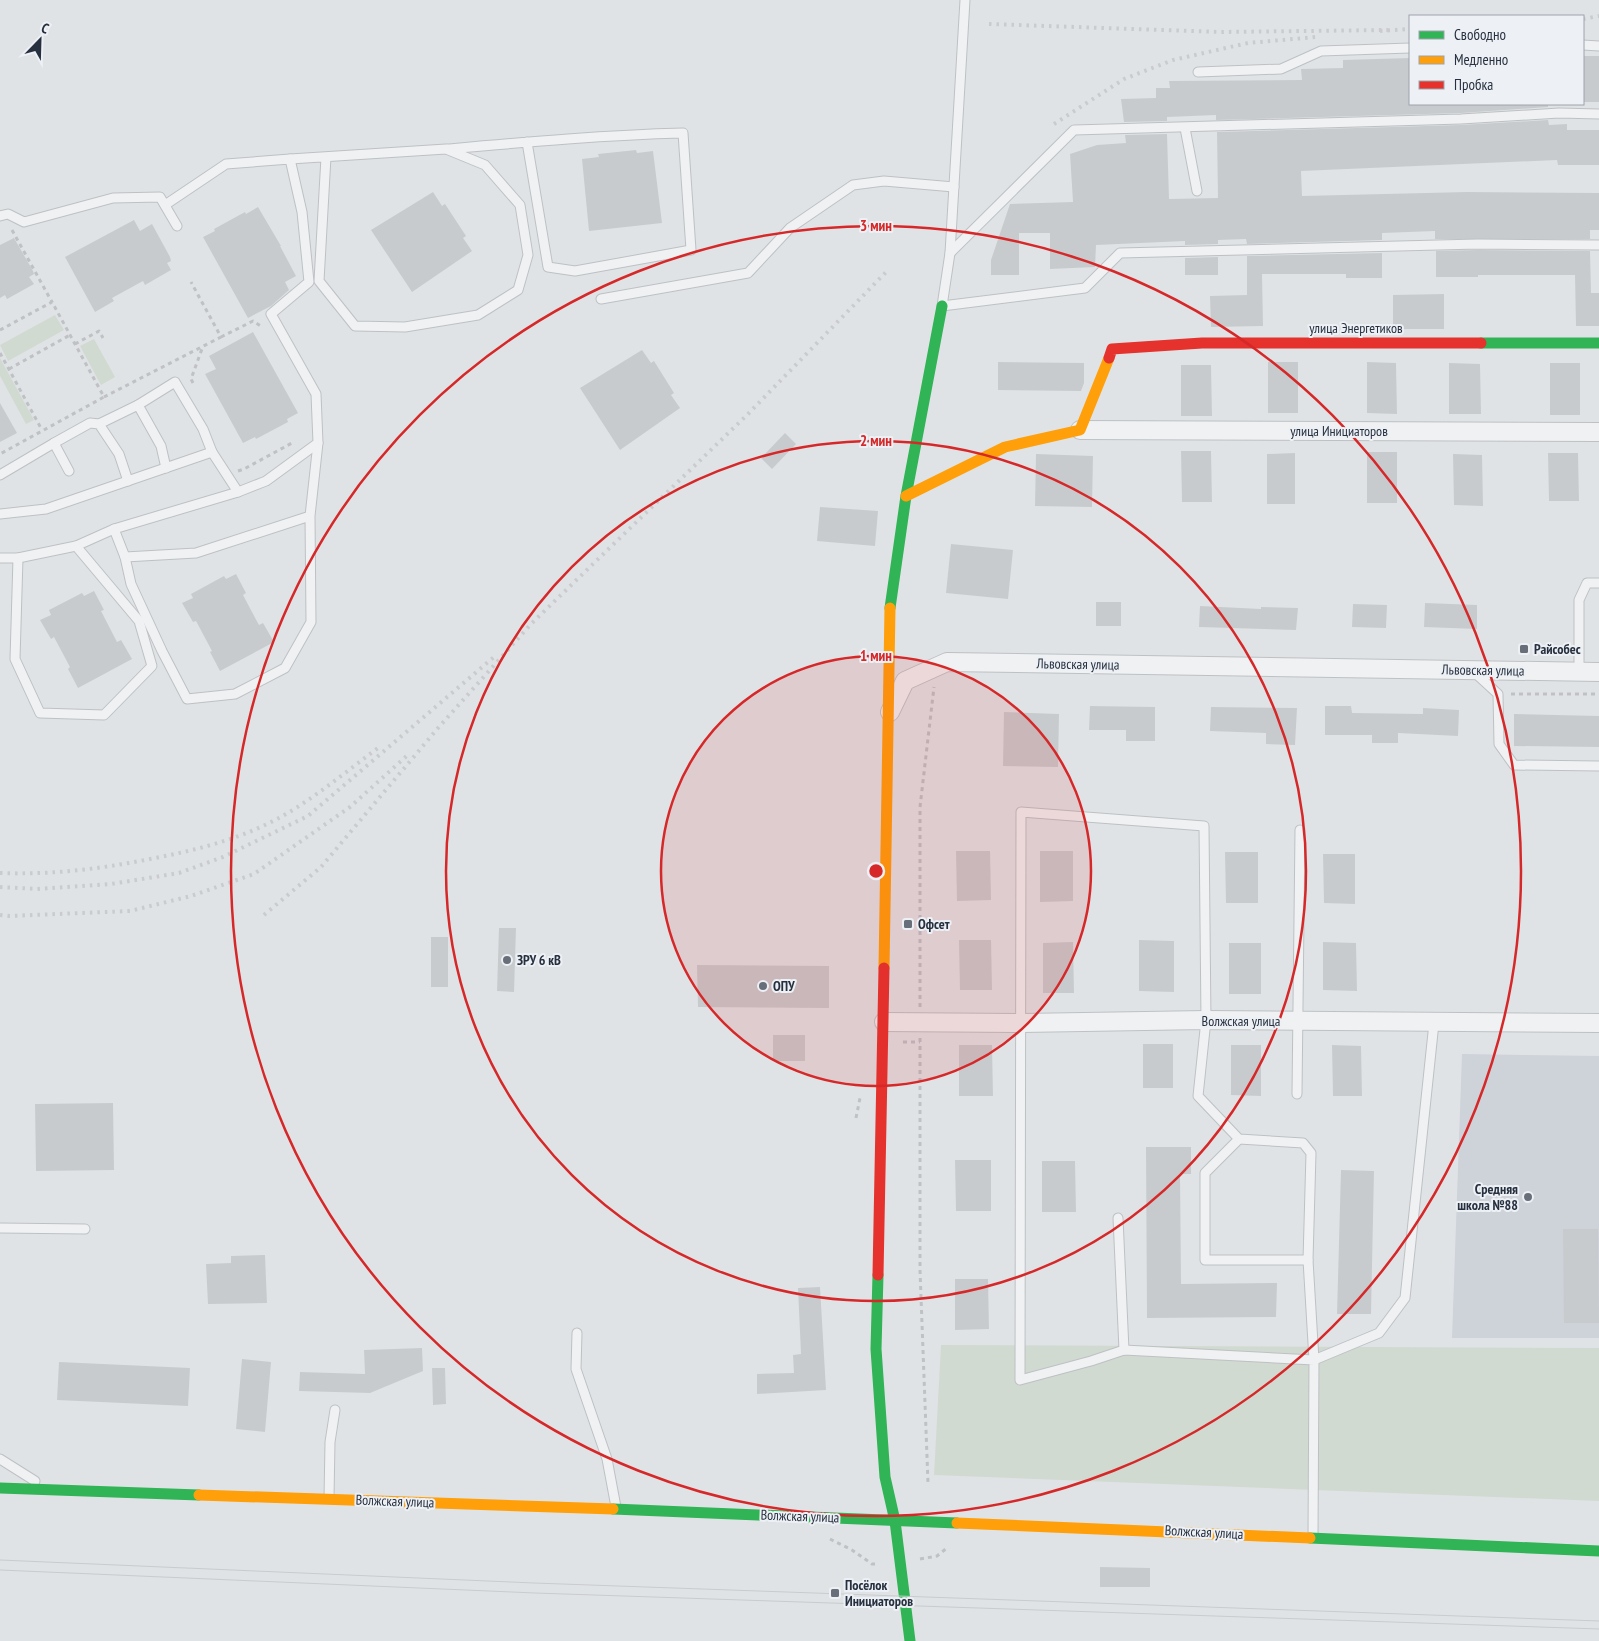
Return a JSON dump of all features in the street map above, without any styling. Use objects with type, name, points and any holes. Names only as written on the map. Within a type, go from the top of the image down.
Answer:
[{"type":"street","points":[[889,715],[890,605],[906,496],[942,306]]},
{"type":"street","name":"улица Энергетиков","points":[[1080,430],[1112,349],[1212,343],[1599,343]]},
{"type":"street","points":[[906,496],[1005,447],[1080,430]]},
{"type":"street","name":"улица Инициаторов","points":[[1080,430],[1599,432]]},
{"type":"street","name":"Львовская улица","points":[[910,1641],[895,1521],[885,1477],[876,1349],[889,715],[905,681],[947,662],[1599,672]]},
{"type":"street","name":"Волжская улица","points":[[884,1022],[1022,1023],[1206,1020],[1599,1023]]},
{"type":"street","name":"Волжская улица","points":[[0,1488],[817,1516],[895,1521],[967,1522],[1599,1551]]},
{"type":"lane","points":[[965,0],[950,252],[942,306],[1085,288],[1120,253],[1478,244],[1599,245]]},
{"type":"lane","points":[[1584,45],[1599,46]]},
{"type":"lane","points":[[1198,72],[1281,69],[1320,51],[1409,48]]},
{"type":"lane","points":[[950,252],[1074,130],[1461,119],[1559,113],[1599,114]]},
{"type":"lane","points":[[1185,128],[1197,191]]},
{"type":"lane","points":[[165,205],[226,164],[634,134],[683,133],[691,250],[574,271],[548,266],[527,142]]},
{"type":"lane","points":[[326,157],[319,281],[355,326],[405,327],[478,315],[518,290],[528,255],[520,205],[485,164],[446,149]]},
{"type":"lane","points":[[114,529],[126,557],[131,584],[187,699],[235,694],[285,668],[311,622],[310,516],[318,444],[316,394],[271,314],[309,282],[302,212],[290,159]]},
{"type":"lane","points":[[601,299],[748,273],[790,228],[853,185],[884,180],[954,187]]},
{"type":"lane","points":[[2,216],[8,214],[24,222],[113,198],[160,196],[176,226]]},
{"type":"lane","points":[[0,475],[90,424],[99,424],[138,405],[175,382],[203,430],[212,452],[238,492]]},
{"type":"lane","points":[[138,405],[161,446],[166,468]]},
{"type":"lane","points":[[99,424],[118,454],[128,480]]},
{"type":"lane","points":[[54,443],[69,471]]},
{"type":"lane","points":[[0,558],[18,558],[76,546],[114,529],[238,492],[266,481],[318,444]]},
{"type":"lane","points":[[0,514],[46,509],[212,452]]},
{"type":"lane","points":[[126,557],[196,553],[310,516]]},
{"type":"lane","points":[[18,558],[15,659],[40,713],[104,715],[152,666],[139,621],[76,546]]},
{"type":"lane","points":[[1579,672],[1579,600],[1588,583],[1599,583]]},
{"type":"lane","points":[[1472,670],[1498,694],[1499,744],[1514,765],[1599,766]]},
{"type":"lane","points":[[1313,1537],[1314,1360],[1308,1260],[1311,1152],[1303,1142],[1240,1139],[1198,1096],[1206,1020],[1204,826],[1021,812],[1020,1380],[1124,1350],[1314,1360],[1379,1333],[1405,1298],[1434,1023]]},
{"type":"lane","points":[[1297,1094],[1300,830]]},
{"type":"lane","points":[[1240,1139],[1204,1173],[1205,1260],[1308,1260]]},
{"type":"lane","points":[[1118,1218],[1124,1350]]},
{"type":"lane","points":[[0,1228],[85,1230]]},
{"type":"lane","points":[[577,1333],[576,1369],[607,1459],[616,1510]]},
{"type":"lane","points":[[329,1498],[330,1442],[335,1410]]},
{"type":"lane","points":[[0,1459],[48,1490]]},
{"type":"path","points":[[2,216],[104,397]]},
{"type":"path","points":[[191,282],[220,337]]},
{"type":"path","points":[[0,330],[52,302]]},
{"type":"path","points":[[0,454],[104,397],[253,321],[264,328]]},
{"type":"path","points":[[74,344],[99,331],[103,338]]},
{"type":"path","points":[[8,369],[70,335]]},
{"type":"path","points":[[0,353],[42,430]]},
{"type":"path","points":[[244,469],[299,440]]},
{"type":"path","points":[[928,1483],[920,1270],[920,807],[935,678]]},
{"type":"path","points":[[1498,694],[1599,694]]},
{"type":"shaded area","points":[[55,315],[64,330],[8,361],[0,345]]},
{"type":"shaded area","points":[[94,339],[115,377],[101,385],[80,346]]},
{"type":"shaded area","points":[[0,358],[34,420],[26,424],[0,376]]},
{"type":"shaded area","name":"Средняя школа №88","points":[[1462,1054],[1599,1056],[1599,1338],[1452,1338]]},
{"type":"shaded area","points":[[941,1345],[1599,1348],[1599,1501],[934,1475]]},
{"type":"building","points":[[1584,56],[1599,56],[1599,102],[1584,102]]},
{"type":"building","points":[[1409,58],[1409,105],[1548,105],[1548,107],[1461,113],[1216,120],[1216,115],[1167,117],[1167,121],[1124,122],[1121,99],[1156,98],[1156,88],[1170,88],[1169,81],[1302,80],[1301,69],[1343,68],[1343,60]]},
{"type":"building","points":[[1548,120],[1549,125],[1567,124],[1567,130],[1599,130],[1599,165],[1558,165],[1557,160],[1301,171],[1302,196],[1467,192],[1599,193],[1599,230],[1590,230],[1590,239],[1435,239],[1435,231],[1382,233],[1382,240],[1247,244],[1246,239],[1218,240],[1218,244],[1185,245],[1185,241],[1096,245],[1095,267],[1050,269],[1050,233],[1019,233],[1019,275],[991,275],[991,260],[1010,204],[1073,202],[1070,154],[1097,145],[1126,143],[1125,135],[1167,134],[1169,199],[1218,198],[1217,132],[1461,125]]},
{"type":"building","points":[[636,150],[637,153],[653,151],[662,223],[589,231],[582,159],[599,157],[598,154]]},
{"type":"building","points":[[433,192],[442,206],[445,204],[466,236],[463,238],[472,251],[412,292],[371,230]]},
{"type":"building","points":[[258,207],[296,276],[285,282],[289,290],[271,306],[248,318],[203,237],[245,212],[246,214]]},
{"type":"building","points":[[134,220],[140,231],[152,224],[170,257],[171,261],[167,263],[171,270],[145,285],[143,281],[112,298],[114,301],[95,312],[65,257]]},
{"type":"building","points":[[14,238],[33,271],[34,274],[29,277],[34,284],[7,299],[5,295],[0,298],[0,245]]},
{"type":"building","points":[[1436,251],[1590,251],[1591,293],[1599,293],[1599,326],[1576,326],[1575,275],[1436,277]]},
{"type":"building","points":[[1382,253],[1382,278],[1346,278],[1346,274],[1262,274],[1263,326],[1211,327],[1210,296],[1247,295],[1247,256]]},
{"type":"building","points":[[1218,257],[1218,275],[1185,275],[1185,258]]},
{"type":"building","points":[[1444,294],[1444,329],[1393,329],[1393,295]]},
{"type":"building","points":[[253,332],[298,413],[287,419],[288,422],[256,439],[255,437],[243,443],[205,374],[216,369],[209,356]]},
{"type":"building","points":[[642,350],[651,363],[654,361],[674,393],[671,395],[680,408],[620,450],[580,388]]},
{"type":"building","points":[[998,362],[1084,363],[1084,383],[1081,391],[998,390]]},
{"type":"building","points":[[1268,362],[1298,362],[1298,413],[1268,413]]},
{"type":"building","points":[[1367,362],[1396,363],[1397,414],[1367,413]]},
{"type":"building","points":[[1449,363],[1480,364],[1481,414],[1449,414]]},
{"type":"building","points":[[1550,363],[1580,363],[1580,415],[1550,415]]},
{"type":"building","points":[[1181,365],[1211,365],[1212,416],[1181,416]]},
{"type":"building","points":[[0,403],[17,433],[0,442]]},
{"type":"building","points":[[785,433],[796,444],[772,469],[761,458]]},
{"type":"building","points":[[1181,451],[1211,451],[1212,502],[1182,502]]},
{"type":"building","points":[[1367,452],[1397,452],[1397,503],[1367,503]]},
{"type":"building","points":[[1295,453],[1295,504],[1267,504],[1267,454]]},
{"type":"building","points":[[1548,453],[1578,453],[1579,501],[1549,501]]},
{"type":"building","points":[[1036,454],[1093,456],[1092,507],[1035,506]]},
{"type":"building","points":[[1453,454],[1482,455],[1483,506],[1454,505]]},
{"type":"building","points":[[820,507],[878,511],[875,546],[817,541]]},
{"type":"building","points":[[951,544],[1013,550],[1008,599],[946,593]]},
{"type":"building","points":[[236,574],[246,593],[243,595],[259,625],[263,623],[274,642],[220,671],[196,621],[193,622],[182,603],[193,598],[191,594],[224,576],[226,579]]},
{"type":"building","points":[[94,591],[104,610],[101,611],[117,642],[121,640],[132,659],[78,688],[68,669],[70,667],[54,637],[51,639],[40,620],[51,615],[49,610],[82,593],[84,596]]},
{"type":"building","points":[[1096,602],[1121,602],[1121,626],[1096,626]]},
{"type":"building","points":[[1425,603],[1477,605],[1477,629],[1424,627]]},
{"type":"building","points":[[1353,604],[1387,605],[1386,628],[1352,627]]},
{"type":"building","points":[[1200,606],[1261,609],[1261,607],[1298,608],[1296,630],[1199,627]]},
{"type":"building","points":[[1090,706],[1155,707],[1155,741],[1126,741],[1126,730],[1089,730]]},
{"type":"building","points":[[1325,706],[1351,706],[1352,713],[1423,714],[1423,708],[1459,710],[1458,736],[1398,733],[1398,743],[1372,743],[1372,735],[1325,735]]},
{"type":"building","points":[[1211,707],[1297,708],[1295,745],[1266,744],[1266,733],[1210,731]]},
{"type":"building","points":[[1004,712],[1059,714],[1058,767],[1003,766]]},
{"type":"building","points":[[1514,714],[1599,716],[1599,747],[1514,746]]},
{"type":"building","points":[[956,851],[990,851],[991,900],[957,901]]},
{"type":"building","points":[[1040,851],[1073,851],[1073,901],[1040,902]]},
{"type":"building","points":[[1225,852],[1258,852],[1258,903],[1226,903]]},
{"type":"building","points":[[1323,854],[1355,854],[1355,904],[1324,903]]},
{"type":"building","name":"ЗРУ 6 кВ","points":[[499,928],[516,928],[514,992],[497,991]]},
{"type":"building","points":[[431,937],[448,937],[448,987],[431,987]]},
{"type":"building","points":[[959,940],[991,940],[992,990],[960,990]]},
{"type":"building","points":[[1139,940],[1174,941],[1174,992],[1139,991]]},
{"type":"building","points":[[1073,942],[1074,993],[1043,993],[1043,943]]},
{"type":"building","points":[[1323,942],[1356,943],[1357,991],[1323,990]]},
{"type":"building","points":[[1229,943],[1261,943],[1261,994],[1229,994]]},
{"type":"building","name":"ОПУ","points":[[697,965],[829,966],[829,1008],[698,1007]]},
{"type":"building","points":[[773,1035],[805,1035],[805,1061],[773,1061]]},
{"type":"building","points":[[1143,1044],[1173,1044],[1173,1088],[1143,1088]]},
{"type":"building","points":[[959,1045],[992,1045],[993,1096],[959,1096]]},
{"type":"building","points":[[1231,1045],[1261,1045],[1261,1096],[1231,1095]]},
{"type":"building","points":[[1332,1045],[1361,1046],[1362,1096],[1333,1096]]},
{"type":"building","points":[[113,1103],[114,1170],[36,1171],[35,1104]]},
{"type":"building","points":[[1146,1147],[1191,1147],[1191,1174],[1180,1174],[1181,1284],[1277,1283],[1276,1317],[1147,1318]]},
{"type":"building","points":[[955,1160],[991,1160],[991,1211],[956,1211]]},
{"type":"building","points":[[1042,1161],[1075,1161],[1076,1212],[1042,1212]]},
{"type":"building","points":[[1341,1170],[1374,1171],[1371,1314],[1337,1314]]},
{"type":"building","points":[[1563,1229],[1598,1229],[1599,1323],[1564,1323]]},
{"type":"building","points":[[265,1255],[267,1303],[208,1304],[206,1264],[231,1263],[231,1256]]},
{"type":"building","points":[[955,1279],[988,1279],[989,1329],[955,1330]]},
{"type":"building","points":[[820,1287],[826,1390],[757,1394],[757,1374],[794,1373],[793,1355],[801,1354],[798,1288]]},
{"type":"building","points":[[422,1348],[423,1371],[370,1393],[299,1391],[300,1372],[365,1374],[364,1350]]},
{"type":"building","points":[[242,1359],[271,1362],[265,1432],[236,1429]]},
{"type":"building","points":[[59,1362],[190,1368],[188,1406],[57,1400]]},
{"type":"building","points":[[432,1368],[445,1368],[446,1404],[433,1405]]},
{"type":"building","points":[[1100,1567],[1150,1568],[1150,1587],[1100,1587]]},
{"type":"tram line","points":[[0,1560],[534,1583],[1599,1621]]},
{"type":"tram line","points":[[0,1570],[535,1593],[1599,1629]]},
{"type":"railway","points":[[1584,19],[1599,16]]},
{"type":"railway","points":[[989,24],[1220,32],[1388,30]]},
{"type":"railway","points":[[1380,31],[1409,29]]},
{"type":"railway","points":[[1054,124],[1124,79],[1173,60],[1248,43],[1316,37]]},
{"type":"railway","points":[[264,915],[321,867],[438,728],[531,624],[748,414],[888,270]]},
{"type":"railway","points":[[0,887],[37,889],[111,884],[179,873],[223,857],[308,816],[494,657]]},
{"type":"railway","points":[[0,873],[57,872],[113,866],[225,841],[261,827],[296,808],[378,748]]},
{"type":"railway","points":[[0,915],[130,911],[191,896],[254,874],[350,807],[410,753]]},
{"type":"traffic: fast","points":[[890,608],[906,496],[942,306]]},
{"type":"traffic: fast","points":[[1481,343],[1599,343]]},
{"type":"traffic: fast","points":[[878,1275],[876,1349],[885,1477],[895,1521],[910,1641]]},
{"type":"traffic: fast","points":[[0,1488],[199,1495]]},
{"type":"traffic: fast","points":[[613,1509],[957,1523]]},
{"type":"traffic: fast","points":[[1310,1538],[1599,1551]]},
{"type":"traffic: slow","points":[[906,496],[1005,447],[1080,430],[1109,358]]},
{"type":"traffic: slow","points":[[884,968],[890,608]]},
{"type":"traffic: slow","points":[[199,1495],[613,1509]]},
{"type":"traffic: slow","points":[[957,1523],[1310,1538]]},
{"type":"traffic: jam","points":[[1109,358],[1112,349],[1202,343],[1481,343]]},
{"type":"traffic: jam","points":[[878,1275],[884,968]]},
{"type":"place","name":"Райсобес","points":[[1524,649]]},
{"type":"place","name":"Офсет","points":[[908,924]]},
{"type":"place","name":"ЗРУ 6 кВ","points":[[507,960]]},
{"type":"place","name":"ОПУ","points":[[763,986]]},
{"type":"place","name":"Средняя школа №88","points":[[1528,1197]]},
{"type":"place","name":"Посёлок Инициаторов","points":[[835,1593]]}]
